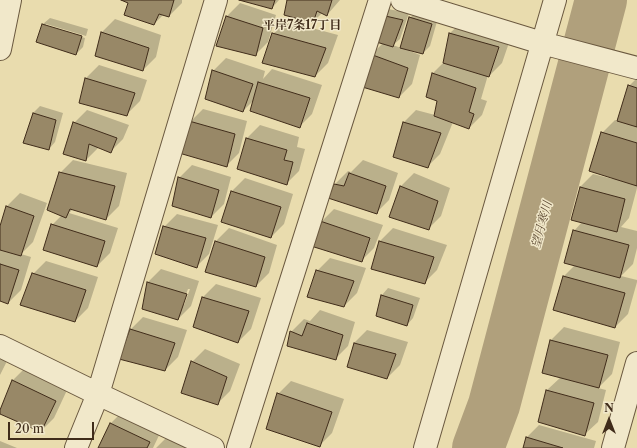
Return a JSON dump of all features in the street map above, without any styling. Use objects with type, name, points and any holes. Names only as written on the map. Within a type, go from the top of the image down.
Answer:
[{"type":"street","points":[[0,49],[10,0]]},
{"type":"street","points":[[76,448],[98,394],[216,0]]},
{"type":"street","points":[[238,448],[380,0]]},
{"type":"street","points":[[402,0],[548,44],[630,66]]},
{"type":"street","points":[[425,448],[548,44],[555,0]]},
{"type":"street","points":[[0,346],[213,448]]},
{"type":"street","points":[[613,448],[637,363]]},
{"type":"building","points":[[121,0],[174,0],[169,17],[159,14],[154,25],[124,15],[128,3]]},
{"type":"building","points":[[239,0],[275,0],[272,9]]},
{"type":"building","points":[[287,0],[332,0],[327,16],[317,11],[313,23],[284,15]]},
{"type":"building","points":[[381,15],[403,20],[393,47],[373,41]]},
{"type":"building","points":[[226,16],[263,28],[256,56],[216,46]]},
{"type":"building","points":[[409,17],[432,24],[423,54],[400,48]]},
{"type":"building","points":[[42,24],[82,36],[76,55],[36,42]]},
{"type":"building","points":[[101,32],[149,48],[143,71],[95,56]]},
{"type":"building","points":[[272,33],[326,48],[315,77],[262,63]]},
{"type":"building","points":[[449,33],[499,47],[489,77],[443,63]]},
{"type":"building","points":[[370,54],[408,68],[399,98],[359,86]]},
{"type":"building","points":[[212,70],[253,84],[243,112],[205,99]]},
{"type":"building","points":[[432,73],[476,88],[469,112],[474,114],[469,129],[434,116],[437,101],[426,97]]},
{"type":"building","points":[[85,78],[135,93],[127,116],[79,103]]},
{"type":"building","points":[[258,82],[310,98],[300,128],[250,111]]},
{"type":"building","points":[[628,85],[637,88],[637,127],[617,121]]},
{"type":"building","points":[[33,113],[56,120],[49,150],[23,143]]},
{"type":"building","points":[[189,121],[235,134],[227,167],[179,153]]},
{"type":"building","points":[[73,122],[117,138],[111,153],[89,144],[86,161],[63,154]]},
{"type":"building","points":[[403,122],[441,133],[428,168],[393,157]]},
{"type":"building","points":[[601,132],[637,143],[637,186],[589,171]]},
{"type":"building","points":[[246,138],[287,150],[284,160],[293,162],[287,185],[237,169]]},
{"type":"building","points":[[59,172],[115,186],[106,220],[70,209],[66,218],[47,210]]},
{"type":"building","points":[[349,173],[386,186],[377,214],[328,198],[334,184],[344,186]]},
{"type":"building","points":[[178,177],[219,190],[211,218],[172,206]]},
{"type":"building","points":[[400,186],[438,201],[429,230],[389,217]]},
{"type":"building","points":[[580,187],[625,199],[617,232],[571,220]]},
{"type":"building","points":[[231,191],[281,207],[271,238],[221,222]]},
{"type":"building","points":[[6,206],[34,216],[21,256],[0,250],[0,226]]},
{"type":"building","points":[[320,221],[370,238],[362,262],[311,246]]},
{"type":"building","points":[[51,224],[105,241],[97,267],[43,250]]},
{"type":"building","points":[[163,226],[206,238],[197,268],[155,254]]},
{"type":"building","points":[[573,230],[629,245],[620,278],[564,263]]},
{"type":"building","points":[[215,241],[265,257],[256,287],[205,272]]},
{"type":"building","points":[[379,241],[434,257],[425,284],[371,269]]},
{"type":"building","points":[[0,264],[19,270],[8,304],[0,301]]},
{"type":"building","points":[[316,270],[354,281],[344,307],[307,297]]},
{"type":"building","points":[[32,273],[86,290],[75,322],[20,305]]},
{"type":"building","points":[[563,276],[625,293],[615,328],[553,310]]},
{"type":"building","points":[[147,282],[187,294],[178,320],[142,309]]},
{"type":"building","points":[[381,295],[413,305],[407,326],[376,316]]},
{"type":"building","points":[[202,297],[249,311],[238,343],[193,327]]},
{"type":"building","points":[[307,323],[343,335],[336,360],[287,346],[290,331],[302,336]]},
{"type":"building","points":[[130,329],[175,343],[165,371],[119,359]]},
{"type":"building","points":[[550,340],[608,355],[599,388],[542,373]]},
{"type":"building","points":[[354,343],[396,354],[387,379],[347,367]]},
{"type":"building","points":[[191,361],[227,377],[218,405],[181,393]]},
{"type":"building","points":[[12,380],[56,401],[41,432],[0,414],[0,410]]},
{"type":"building","points":[[546,390],[594,403],[585,436],[538,422]]},
{"type":"building","points":[[277,393],[332,412],[320,447],[266,429]]},
{"type":"building","points":[[110,423],[150,442],[147,448],[98,448]]},
{"type":"building","points":[[526,437],[563,448],[523,448]]},
{"type":"waterway","name":"望月寒川","points":[[478,448],[494,405],[601,0]]},
{"type":"district","name":"平岸7条17丁目","points":[[302,26]]}]
